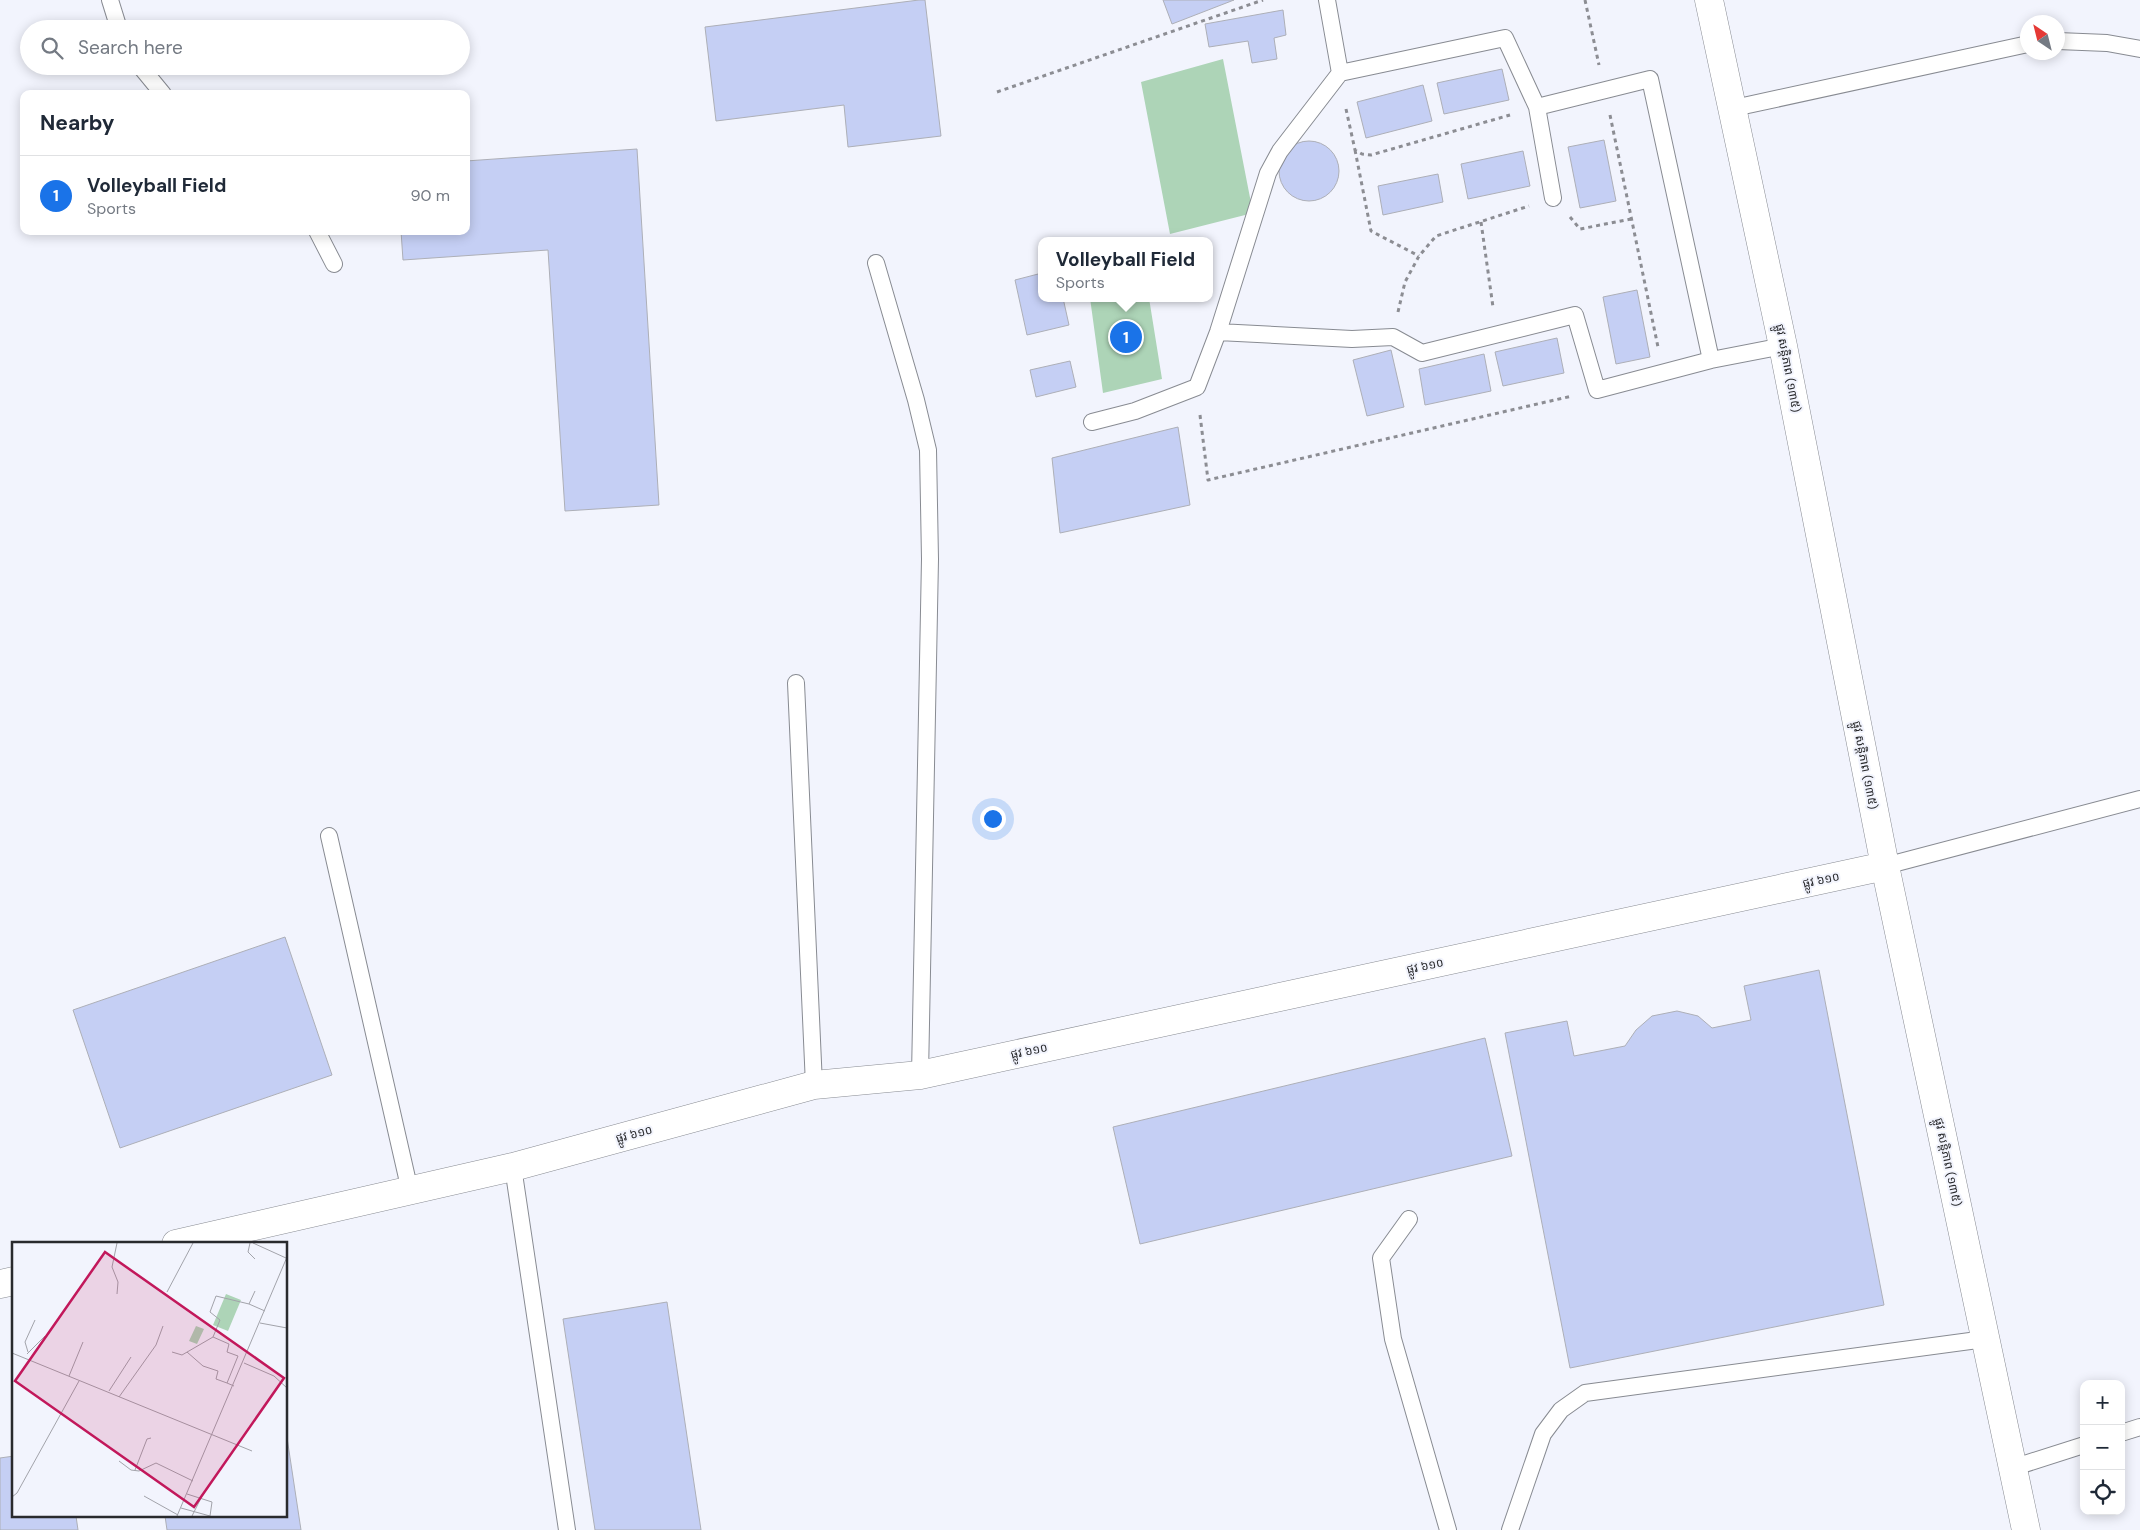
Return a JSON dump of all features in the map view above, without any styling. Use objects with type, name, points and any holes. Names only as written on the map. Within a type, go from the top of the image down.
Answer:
[{"type":"street","name":"ផ្លូវ សន្តិភាព (១៣៥)","points":[[1709,0],[1734,108],[1783,346],[1885,866],[2026,1530]]},
{"type":"street","name":"ផ្លូវ ៦១០","points":[[185,1242],[514,1167],[814,1085],[920,1075],[1885,866]]},
{"type":"lane","points":[[110,0],[116,20]]},
{"type":"lane","points":[[1326,0],[1340,73]]},
{"type":"lane","points":[[1092,422],[1135,412],[1197,387],[1218,332],[1268,173],[1280,151],[1340,73],[1505,38],[1537,107],[1553,198]]},
{"type":"lane","points":[[2065,41],[2107,43],[2140,48]]},
{"type":"lane","points":[[1734,108],[2020,46]]},
{"type":"lane","points":[[147,75],[160,90]]},
{"type":"lane","points":[[1537,107],[1650,79],[1711,360]]},
{"type":"lane","points":[[319,235],[334,264]]},
{"type":"lane","points":[[876,263],[916,400],[928,450],[930,559],[920,1075]]},
{"type":"lane","points":[[1218,332],[1352,339],[1393,337],[1422,353],[1575,315],[1596,390],[1711,360],[1783,346]]},
{"type":"lane","points":[[796,683],[814,1085]]},
{"type":"lane","points":[[1885,866],[2140,799]]},
{"type":"lane","points":[[329,836],[410,1190]]},
{"type":"lane","points":[[514,1167],[567,1530]]},
{"type":"lane","points":[[1409,1219],[1381,1258],[1393,1339],[1448,1530]]},
{"type":"lane","points":[[1510,1530],[1543,1434],[1561,1410],[1585,1393],[1985,1339]]},
{"type":"lane","points":[[2125,1431],[2140,1426]]},
{"type":"lane","points":[[2012,1468],[2080,1446]]},
{"type":"path","points":[[997,92],[1263,0]]},
{"type":"path","points":[[1585,0],[1663,373]]},
{"type":"path","points":[[1340,73],[1371,231],[1419,256]]},
{"type":"path","points":[[1355,150],[1362,154],[1372,155],[1537,107]]},
{"type":"path","points":[[1393,337],[1405,282],[1419,256],[1436,236],[1553,198],[1580,229],[1631,219]]},
{"type":"path","points":[[1481,221],[1496,335]]},
{"type":"path","points":[[1197,387],[1208,480],[1596,390]]},
{"type":"green space","points":[[1223,59],[1253,213],[1170,234],[1141,82]]},
{"type":"green space","points":[[1091,302],[1150,302],[1162,379],[1103,393]]},
{"type":"building","points":[[925,0],[941,136],[848,147],[844,105],[716,121],[705,27]]},
{"type":"building","points":[[1163,0],[1234,0],[1172,24]]},
{"type":"building","points":[[1283,10],[1286,35],[1274,38],[1277,59],[1252,63],[1248,41],[1209,47],[1205,24]]},
{"type":"building","points":[[1502,69],[1509,100],[1444,114],[1437,83]]},
{"type":"building","points":[[1423,85],[1432,121],[1366,138],[1357,102]]},
{"type":"building","points":[[1604,140],[1616,201],[1580,208],[1568,147]]},
{"type":"building","points":[[1309,141],[1326,146],[1334,154],[1339,171],[1334,188],[1326,196],[1309,201],[1292,196],[1284,188],[1279,171],[1284,154],[1292,146]]},
{"type":"building","points":[[637,149],[659,505],[565,511],[548,250],[403,260],[401,235],[470,235],[470,161]]},
{"type":"building","points":[[1523,151],[1530,186],[1468,199],[1461,164]]},
{"type":"building","points":[[1438,174],[1443,202],[1383,215],[1378,186]]},
{"type":"building","points":[[1038,274],[1038,302],[1064,302],[1069,325],[1027,335],[1015,280]]},
{"type":"building","points":[[1637,290],[1650,357],[1616,364],[1603,297]]},
{"type":"building","points":[[1557,338],[1564,373],[1503,386],[1495,352]]},
{"type":"building","points":[[1391,350],[1404,407],[1367,416],[1353,360]]},
{"type":"building","points":[[1484,354],[1491,391],[1425,405],[1419,369]]},
{"type":"building","points":[[1070,361],[1076,387],[1036,397],[1030,370]]},
{"type":"building","points":[[1178,427],[1190,505],[1060,533],[1052,458]]},
{"type":"building","points":[[285,937],[332,1075],[120,1148],[73,1010]]},
{"type":"building","points":[[1819,970],[1884,1305],[1570,1368],[1505,1033],[1567,1021],[1574,1056],[1625,1046],[1636,1030],[1652,1016],[1677,1011],[1698,1016],[1712,1028],[1751,1020],[1744,986]]},
{"type":"building","points":[[1485,1038],[1512,1156],[1140,1244],[1113,1127]]},
{"type":"building","points":[[667,1302],[701,1530],[595,1530],[563,1319]]},
{"type":"building","points":[[288,1444],[301,1530],[167,1530],[165,1518],[288,1518]]},
{"type":"building","points":[[12,1456],[12,1518],[76,1518],[78,1530],[0,1530],[0,1458]]},
{"type":"place","name":"Volleyball Field","points":[[1126,337]]}]
